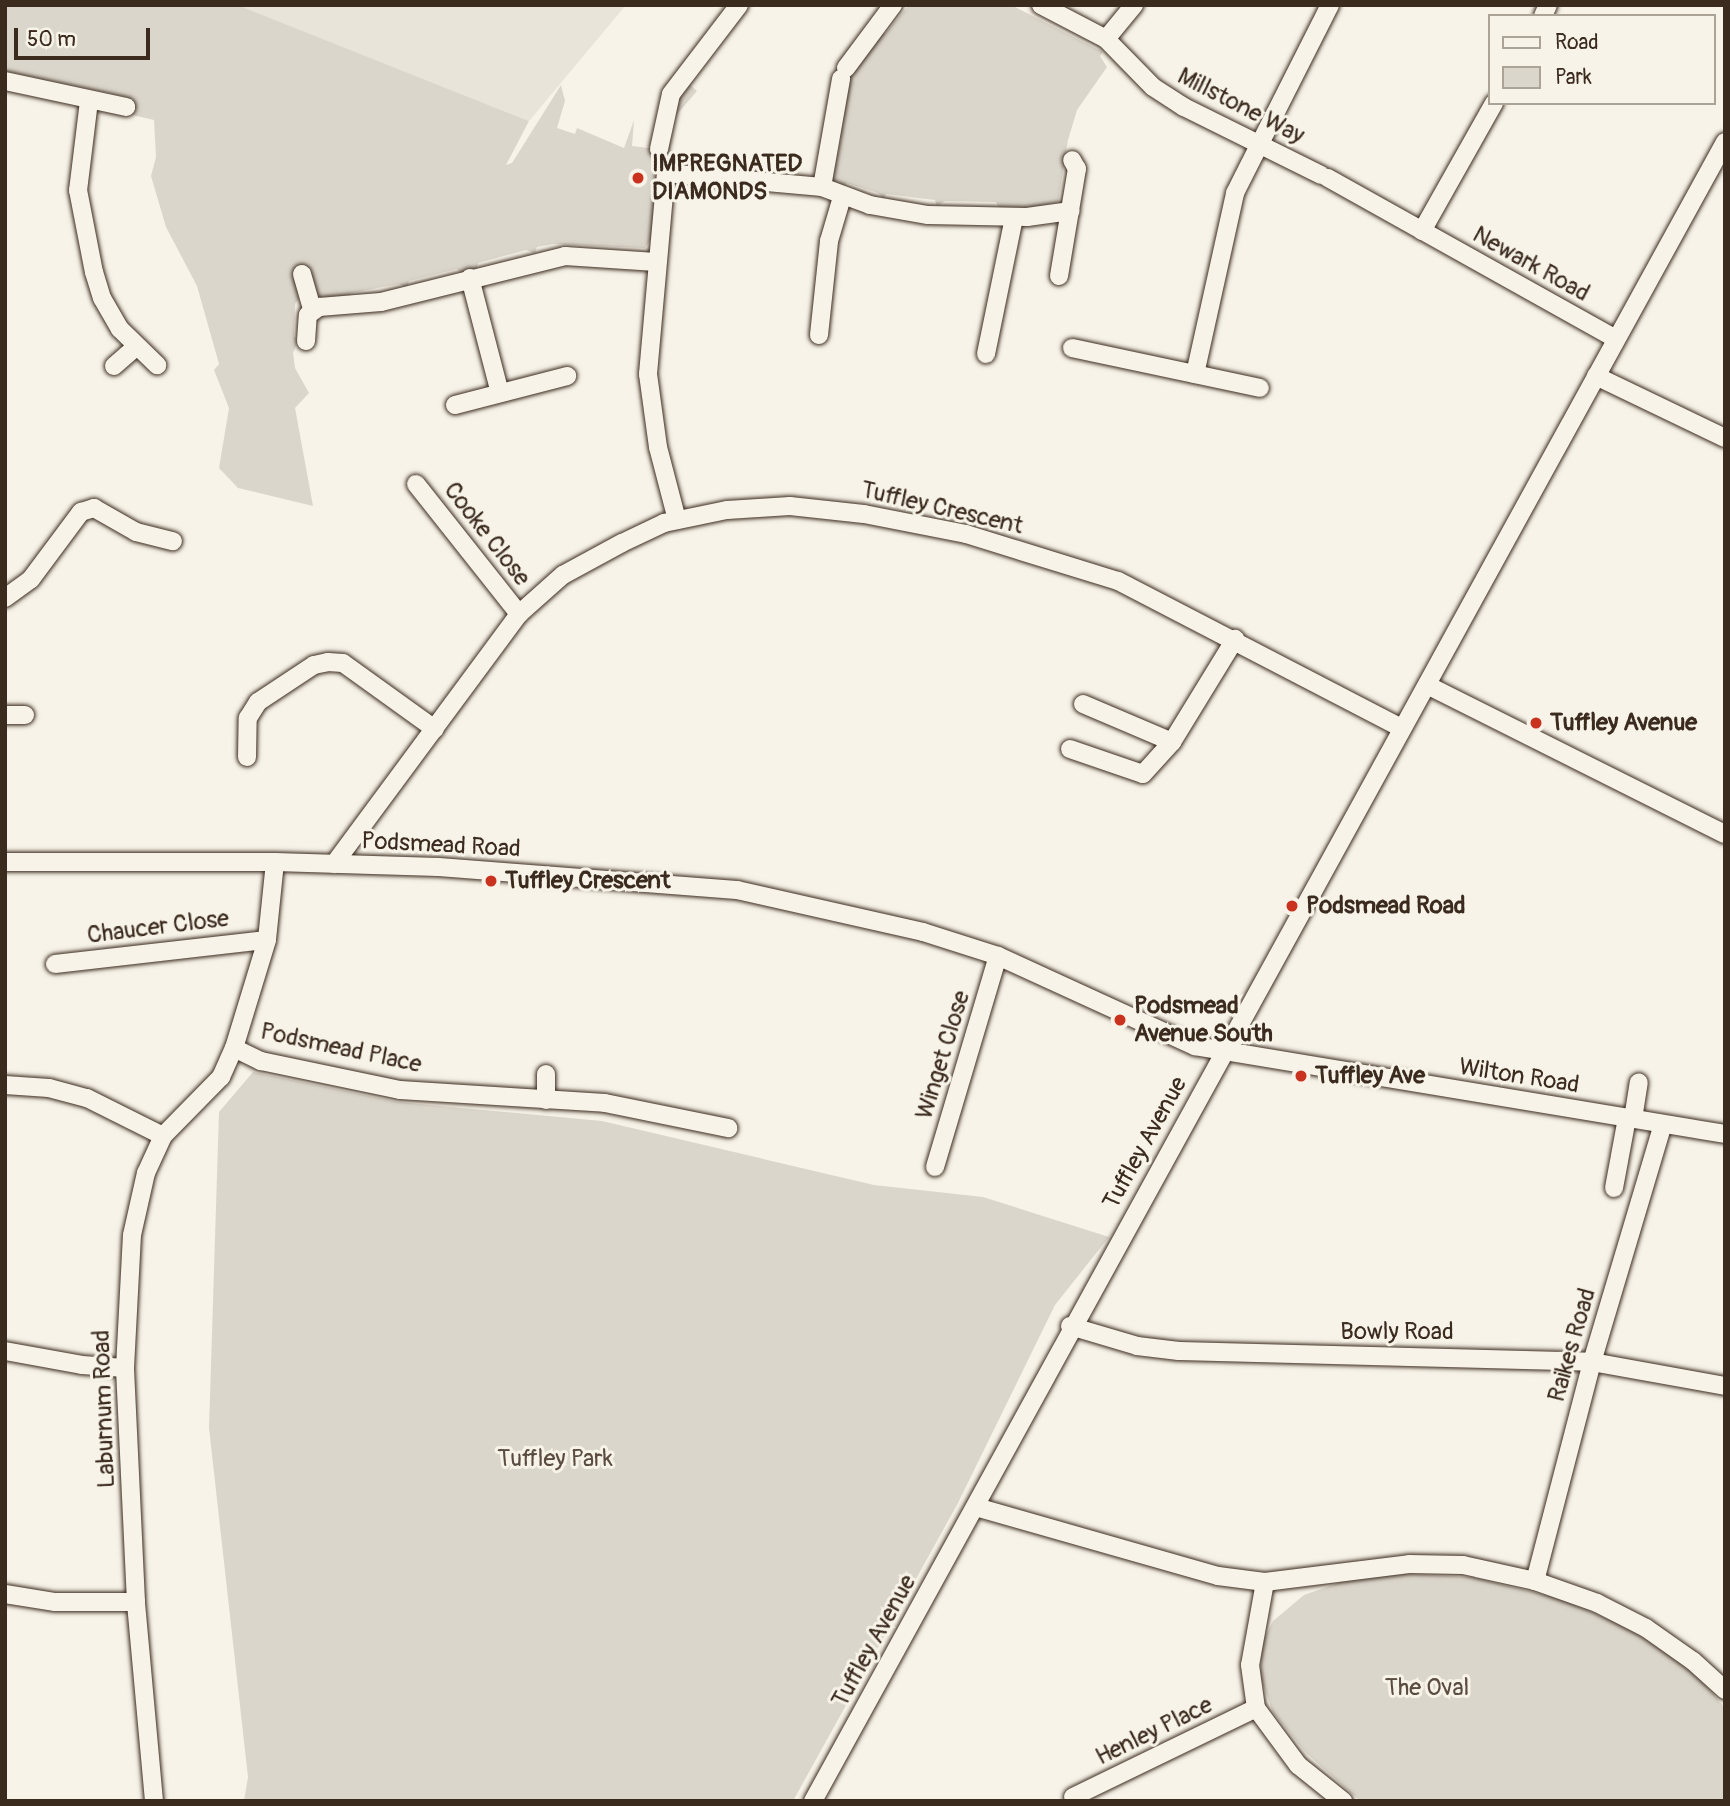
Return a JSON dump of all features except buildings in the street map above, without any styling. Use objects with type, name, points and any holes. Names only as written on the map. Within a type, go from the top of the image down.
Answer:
[{"type":"street","points":[[659,149],[671,94],[740,5]]},
{"type":"street","points":[[822,187],[843,73],[893,5]]},
{"type":"street","name":"Millstone Way","points":[[1041,5],[1106,39],[1153,87],[1324,176]]},
{"type":"street","points":[[1106,39],[1134,5]]},
{"type":"street","points":[[1195,374],[1225,228],[1257,143],[1330,5]]},
{"type":"street","points":[[5,81],[126,107]]},
{"type":"street","points":[[89,101],[78,190],[102,298],[120,329],[157,365]]},
{"type":"street","points":[[1422,231],[1493,105]]},
{"type":"street","name":"Tuffley Avenue","points":[[813,1801],[976,1507],[1070,1326],[1725,142]]},
{"type":"street","points":[[1059,276],[1077,169],[1072,160]]},
{"type":"street","points":[[677,520],[659,447],[648,374],[666,173],[822,187],[842,197],[928,215],[1014,218],[1071,211]]},
{"type":"street","name":"Newark Road","points":[[1324,176],[1616,339]]},
{"type":"street","points":[[819,335],[829,241],[842,197]]},
{"type":"street","points":[[986,354],[1014,218]]},
{"type":"street","points":[[312,309],[381,302],[565,256],[656,262]]},
{"type":"street","points":[[302,274],[312,309],[306,341]]},
{"type":"street","points":[[470,278],[500,393]]},
{"type":"street","points":[[114,366],[137,346]]},
{"type":"street","points":[[1072,348],[1260,387]]},
{"type":"street","points":[[455,405],[568,376]]},
{"type":"street","points":[[1596,376],[1725,438]]},
{"type":"street","name":"Cooke Close","points":[[416,484],[519,614]]},
{"type":"street","name":"Tuffley Crescent","points":[[334,864],[519,614],[563,575],[677,520],[727,510],[790,506],[864,514],[966,534],[1118,581],[1235,639],[1402,728]]},
{"type":"street","points":[[5,598],[32,579],[81,512],[94,508],[136,533],[173,541]]},
{"type":"street","points":[[1070,749],[1143,774],[1172,741],[1235,639]]},
{"type":"street","points":[[247,757],[248,718],[258,702],[314,665],[328,662],[343,663],[435,729]]},
{"type":"street","points":[[1427,685],[1725,834]]},
{"type":"street","points":[[1083,704],[1172,741]]},
{"type":"street","points":[[5,715],[25,715]]},
{"type":"street","name":"Podsmead Road","points":[[5,862],[334,864],[737,890],[923,932],[998,956],[1195,1046],[1222,1052]]},
{"type":"street","name":"Podsmead Place","points":[[275,862],[267,940],[234,1048],[261,1060],[400,1090],[605,1103],[728,1128]]},
{"type":"street","name":"Chaucer Close","points":[[55,964],[267,940]]},
{"type":"street","name":"Winget Close","points":[[935,1167],[998,956]]},
{"type":"street","name":"Laburnum Road","points":[[154,1801],[136,1602],[125,1368],[132,1235],[146,1173],[163,1136],[221,1077],[234,1048]]},
{"type":"street","name":"Wilton Road","points":[[1222,1052],[1725,1134]]},
{"type":"street","points":[[546,1100],[547,1074]]},
{"type":"street","points":[[1614,1188],[1639,1082]]},
{"type":"street","points":[[5,1085],[49,1088],[87,1098],[163,1136]]},
{"type":"street","name":"Raikes Road","points":[[1535,1581],[1592,1362],[1663,1124]]},
{"type":"street","name":"Bowly Road","points":[[1070,1326],[1137,1346],[1179,1351],[1592,1362],[1725,1386]]},
{"type":"street","points":[[5,1351],[82,1365],[125,1368]]},
{"type":"street","points":[[976,1507],[1218,1576],[1265,1582],[1409,1564],[1463,1566],[1535,1581],[1597,1603],[1646,1628],[1725,1690]]},
{"type":"street","points":[[1265,1582],[1250,1665],[1256,1708],[1298,1765],[1343,1801]]},
{"type":"street","points":[[5,1594],[55,1602],[136,1602]]},
{"type":"street","name":"Henley Place","points":[[1073,1797],[1256,1708]]},
{"type":"shaded area","points":[[236,5],[626,5],[529,121]]},
{"type":"green space","points":[[5,5],[237,5],[529,121],[506,165],[512,163],[561,85],[565,101],[557,128],[575,134],[577,128],[624,148],[634,120],[632,146],[665,150],[669,117],[687,82],[697,91],[673,119],[670,150],[689,155],[660,153],[659,158],[750,168],[750,174],[659,164],[651,239],[645,248],[553,244],[537,247],[535,253],[526,250],[478,263],[477,268],[461,273],[457,269],[409,281],[407,288],[399,284],[351,293],[350,298],[323,299],[295,272],[299,298],[295,304],[294,336],[298,341],[293,353],[295,368],[309,393],[295,408],[313,506],[238,488],[219,468],[229,408],[214,370],[219,364],[197,286],[166,227],[151,176],[156,157],[154,120],[128,114],[128,97],[5,71]]},
{"type":"green space","points":[[909,5],[1011,5],[1103,52],[1100,56],[1107,67],[1077,110],[1068,140],[1058,202],[1022,209],[999,208],[996,202],[945,201],[937,206],[935,200],[886,194],[884,199],[878,193],[847,183],[843,188],[828,174],[836,164],[841,138],[836,132],[848,78],[879,33],[885,34]]},
{"type":"green space","name":"Tuffley Park","points":[[253,1072],[398,1102],[602,1121],[874,1185],[983,1197],[1109,1237],[1055,1305],[958,1503],[793,1801],[244,1801],[248,1777],[209,1428],[219,1112]]},
{"type":"green space","name":"The Oval","points":[[1405,1574],[1471,1577],[1561,1599],[1624,1626],[1675,1658],[1697,1675],[1725,1708],[1725,1801],[1358,1799],[1306,1753],[1273,1712],[1261,1679],[1261,1646],[1273,1621],[1304,1595],[1347,1580]]},
{"type":"place","name":"IMPREGNATED DIAMONDS","points":[[638,178]]},
{"type":"place","name":"Tuffley Avenue","points":[[1536,723]]},
{"type":"place","name":"Tuffley Crescent","points":[[491,881]]},
{"type":"place","name":"Podsmead Road","points":[[1292,906]]},
{"type":"place","name":"Podsmead Avenue South","points":[[1120,1020]]},
{"type":"place","name":"Tuffley Ave","points":[[1301,1076]]}]
